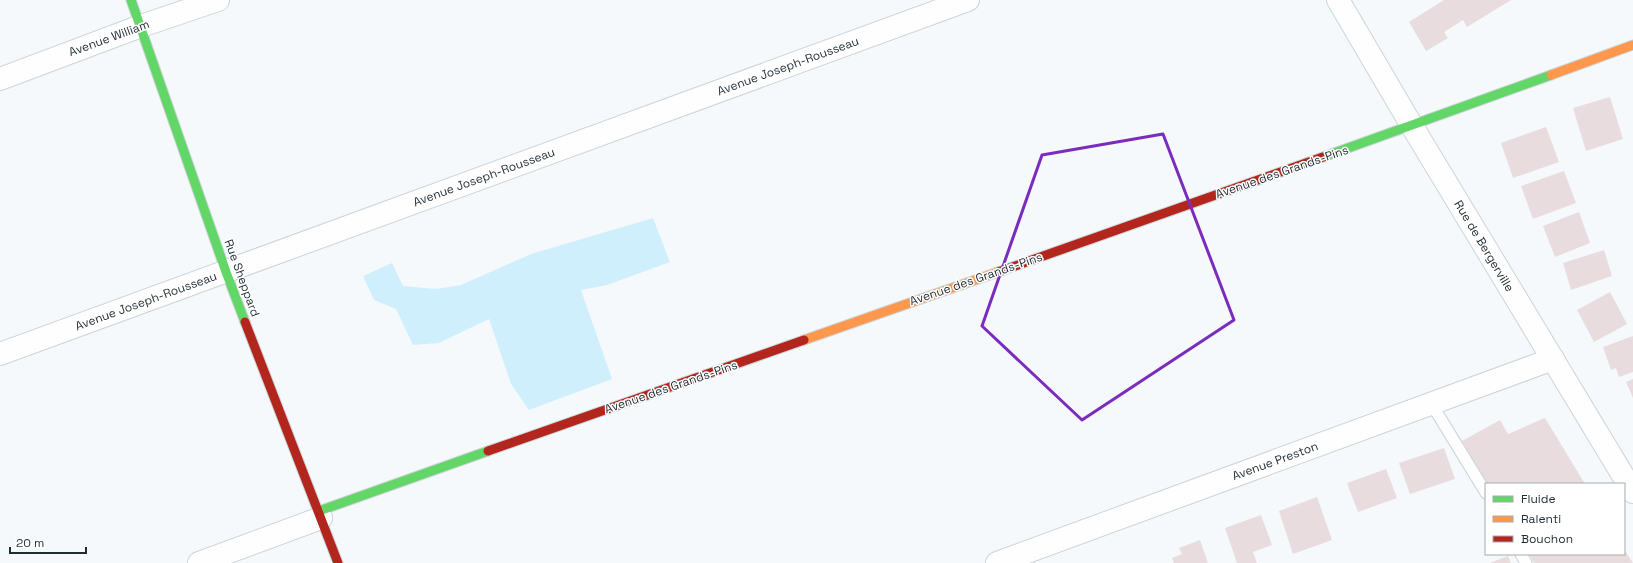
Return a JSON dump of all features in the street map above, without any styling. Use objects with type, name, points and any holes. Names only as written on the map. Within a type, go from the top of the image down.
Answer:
[{"type":"street","name":"Rue Sheppard","points":[[131,0],[226,272],[338,563]]},
{"type":"street","name":"Avenue William","points":[[0,79],[141,26],[218,0]]},
{"type":"street","name":"Avenue Joseph-Rousseau","points":[[0,354],[968,0]]},
{"type":"street","name":"Rue de Bergerville","points":[[1338,0],[1412,126],[1633,492]]},
{"type":"street","name":"Avenue des Grands-Pins","points":[[199,563],[320,514],[1412,126],[1633,45]]},
{"type":"street","name":"Avenue Preston","points":[[998,563],[1553,359]]},
{"type":"lane","points":[[1432,403],[1485,491]]},
{"type":"highlighted area","points":[[1163,134],[1234,320],[1082,420],[982,326],[1042,155]]},
{"type":"shaded area","points":[[653,218],[670,262],[607,285],[581,290],[612,379],[529,410],[511,384],[489,319],[439,343],[413,345],[396,309],[374,300],[363,276],[392,263],[403,286],[436,289],[461,285],[531,254]]},
{"type":"building","points":[[1444,0],[1511,0],[1467,27],[1463,20],[1444,32],[1448,38],[1426,51],[1409,22]]},
{"type":"building","points":[[1610,97],[1623,139],[1586,151],[1573,108]]},
{"type":"building","points":[[1546,127],[1559,162],[1513,178],[1501,143]]},
{"type":"building","points":[[1564,171],[1576,203],[1533,219],[1521,186]]},
{"type":"building","points":[[1579,212],[1590,243],[1555,257],[1543,226]]},
{"type":"building","points":[[1604,250],[1612,276],[1571,290],[1563,263]]},
{"type":"building","points":[[1610,292],[1627,324],[1594,342],[1577,310]]},
{"type":"building","points":[[1633,336],[1633,372],[1619,377],[1616,368],[1611,370],[1603,347]]},
{"type":"building","points":[[1633,379],[1633,398],[1626,382]]},
{"type":"building","points":[[1545,418],[1584,483],[1486,483],[1462,441],[1500,420],[1508,434]]},
{"type":"building","points":[[1444,448],[1455,479],[1410,494],[1399,463]]},
{"type":"building","points":[[1386,469],[1397,498],[1358,512],[1347,483]]},
{"type":"building","points":[[1317,497],[1332,540],[1293,554],[1279,511]]},
{"type":"building","points":[[1261,515],[1272,545],[1253,552],[1257,563],[1237,563],[1225,528]]},
{"type":"building","points":[[1200,540],[1208,563],[1174,563],[1172,558],[1182,554],[1179,548]]},
{"type":"building","points":[[1625,551],[1633,563],[1534,563],[1530,555],[1625,555]]},
{"type":"building","points":[[1508,556],[1511,563],[1490,563]]},
{"type":"traffic: fast","points":[[131,0],[226,272],[245,322]]},
{"type":"traffic: fast","points":[[1323,157],[1551,75]]},
{"type":"traffic: fast","points":[[319,511],[488,451]]},
{"type":"traffic: slow","points":[[1551,75],[1633,45]]},
{"type":"traffic: slow","points":[[804,340],[998,272]]},
{"type":"traffic: jam","points":[[998,272],[1323,157]]},
{"type":"traffic: jam","points":[[245,322],[338,563]]},
{"type":"traffic: jam","points":[[488,451],[804,340]]}]
